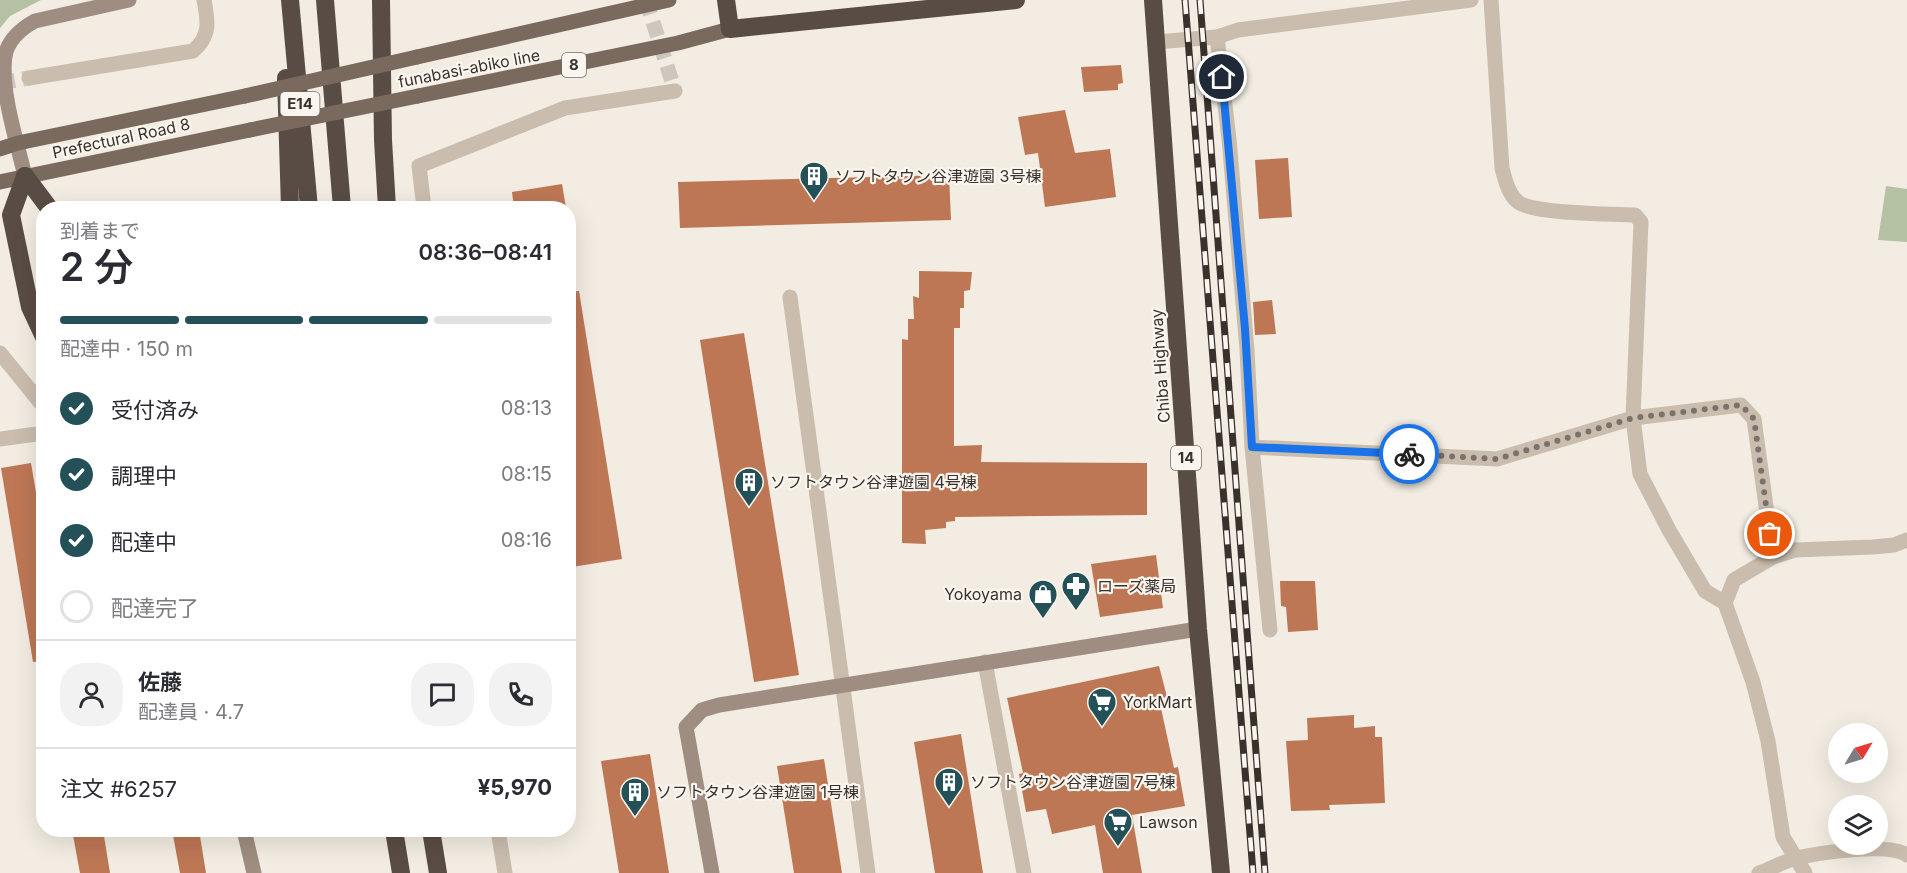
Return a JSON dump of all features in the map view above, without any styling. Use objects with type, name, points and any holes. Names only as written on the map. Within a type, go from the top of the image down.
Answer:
[{"type":"highway","points":[[284,0],[290,201]]},
{"type":"highway","name":"E14","points":[[290,0],[308,201]]},
{"type":"highway","name":"E14","points":[[325,0],[341,201]]},
{"type":"highway","points":[[381,0],[382,140],[386,201]]},
{"type":"highway","points":[[726,0],[730,29],[1016,0]]},
{"type":"highway","name":"Chiba Highway","points":[[1152,0],[1198,629],[1221,873]]},
{"type":"highway","points":[[25,176],[44,201]]},
{"type":"highway","points":[[25,176],[11,215],[30,307],[36,320]]},
{"type":"highway","points":[[394,837],[400,865]]},
{"type":"highway","points":[[432,837],[440,873]]},
{"type":"highway","points":[[438,837],[440,873]]},
{"type":"main road","name":"funabasi-abiko line","points":[[244,96],[669,0]]},
{"type":"main road","name":"funabasi-abiko line","points":[[250,130],[678,43],[730,29]]},
{"type":"main road","name":"Prefectural Road 8","points":[[0,149],[18,143],[244,96]]},
{"type":"main road","name":"Prefectural Road 8","points":[[0,182],[250,130]]},
{"type":"street","points":[[25,176],[5,89],[5,56],[10,44],[24,27],[35,21],[129,0]]},
{"type":"street","points":[[29,78],[193,51],[206,38],[208,28],[204,0]]},
{"type":"street","points":[[1156,42],[1217,37],[1238,30],[1471,0]]},
{"type":"street","points":[[1491,0],[1502,168],[1509,190],[1519,203],[1564,212],[1635,215],[1641,222],[1633,418],[1640,474],[1669,530],[1705,591],[1725,603],[1753,682],[1768,741],[1783,837],[1794,859],[1805,873]]},
{"type":"street","points":[[1217,37],[1230,139],[1252,447],[1270,630]]},
{"type":"street","points":[[423,201],[419,166],[564,108],[675,91]]},
{"type":"street","points":[[790,297],[868,873]]},
{"type":"street","points":[[0,353],[36,397]]},
{"type":"street","points":[[1252,447],[1497,459],[1633,418],[1741,405],[1754,419],[1773,557]]},
{"type":"street","points":[[0,439],[36,433]]},
{"type":"street","points":[[1725,603],[1734,579],[1773,557],[1795,550],[1873,547],[1894,545],[1907,540]]},
{"type":"street","points":[[712,873],[686,727],[702,710],[719,705],[842,684],[1198,629]]},
{"type":"street","points":[[985,662],[1024,873]]},
{"type":"street","points":[[246,837],[254,873]]},
{"type":"street","points":[[499,837],[505,873]]},
{"type":"street","points":[[1759,873],[1794,859],[1862,850],[1900,850],[1907,855]]},
{"type":"green space","points":[[0,0],[41,0],[10,16],[0,28]]},
{"type":"green space","points":[[1886,186],[1907,189],[1907,242],[1878,240]]},
{"type":"building","points":[[1121,65],[1123,83],[1118,84],[1118,90],[1084,92],[1081,67]]},
{"type":"building","points":[[1065,110],[1075,153],[1110,149],[1116,197],[1045,207],[1038,153],[1025,155],[1018,117]]},
{"type":"building","points":[[1288,158],[1292,217],[1259,219],[1255,160]]},
{"type":"building","name":"ソフトタウン谷津遊園 3号棟","points":[[949,175],[951,220],[680,228],[678,182]]},
{"type":"building","points":[[562,184],[565,201],[513,201],[512,192]]},
{"type":"building","points":[[919,271],[972,272],[970,290],[964,291],[964,308],[960,308],[960,328],[954,328],[954,446],[982,445],[981,462],[1147,463],[1147,515],[955,517],[955,521],[946,522],[946,528],[925,530],[926,544],[902,543],[902,339],[908,340],[908,319],[914,319],[913,296],[919,298]]},
{"type":"building","points":[[576,291],[579,291],[622,559],[576,566]]},
{"type":"building","points":[[1272,300],[1276,334],[1255,335],[1253,302]]},
{"type":"building","name":"ソフトタウン谷津遊園 4号棟","points":[[744,333],[799,675],[754,682],[700,340]]},
{"type":"building","points":[[31,463],[36,492],[36,662],[33,662],[1,468]]},
{"type":"building","points":[[1156,555],[1163,608],[1100,617],[1091,564]]},
{"type":"building","points":[[1280,581],[1315,581],[1318,630],[1288,632],[1286,607],[1281,606]]},
{"type":"building","points":[[1159,666],[1167,697],[1159,699],[1174,768],[1178,767],[1185,806],[1132,815],[1142,873],[1103,873],[1095,825],[1052,834],[1046,809],[1026,812],[1019,774],[1023,773],[1007,698]]},
{"type":"building","points":[[1354,715],[1354,728],[1375,726],[1375,737],[1382,737],[1385,803],[1329,805],[1330,810],[1291,811],[1286,741],[1308,740],[1307,718]]},
{"type":"building","name":"ソフトタウン谷津遊園 7号棟","points":[[961,734],[983,873],[935,873],[914,742]]},
{"type":"building","name":"ソフトタウン谷津遊園 1号棟","points":[[650,754],[669,873],[619,873],[601,761]]},
{"type":"building","points":[[824,759],[842,873],[794,873],[777,766]]},
{"type":"building","points":[[73,837],[104,837],[110,873],[80,873]]},
{"type":"building","points":[[173,837],[200,837],[206,873],[180,873]]},
{"type":"tunnel","points":[[646,0],[675,91]]},
{"type":"tunnel","points":[[0,83],[29,78]]},
{"type":"railway","points":[[1185,0],[1253,873]]},
{"type":"railway","points":[[1200,0],[1265,873]]},
{"type":"way so far","points":[[1409,454],[1497,459],[1633,418],[1741,405],[1754,419],[1770,534]]},
{"type":"place","name":"ソフトタウン谷津遊園 3号棟","points":[[814,202]]},
{"type":"place","name":"ソフトタウン谷津遊園 4号棟","points":[[749,508]]},
{"type":"place","name":"ローズ薬局","points":[[1076,612]]},
{"type":"place","name":"Yokoyama","points":[[1043,620]]},
{"type":"place","name":"YorkMart","points":[[1102,728]]},
{"type":"place","name":"ソフトタウン谷津遊園 7号棟","points":[[949,808]]},
{"type":"place","name":"ソフトタウン谷津遊園 1号棟","points":[[635,818]]},
{"type":"place","name":"Lawson","points":[[1118,848]]},
{"type":"route","points":[[1222,77],[1230,139],[1247,350],[1252,447],[1409,454]]}]
